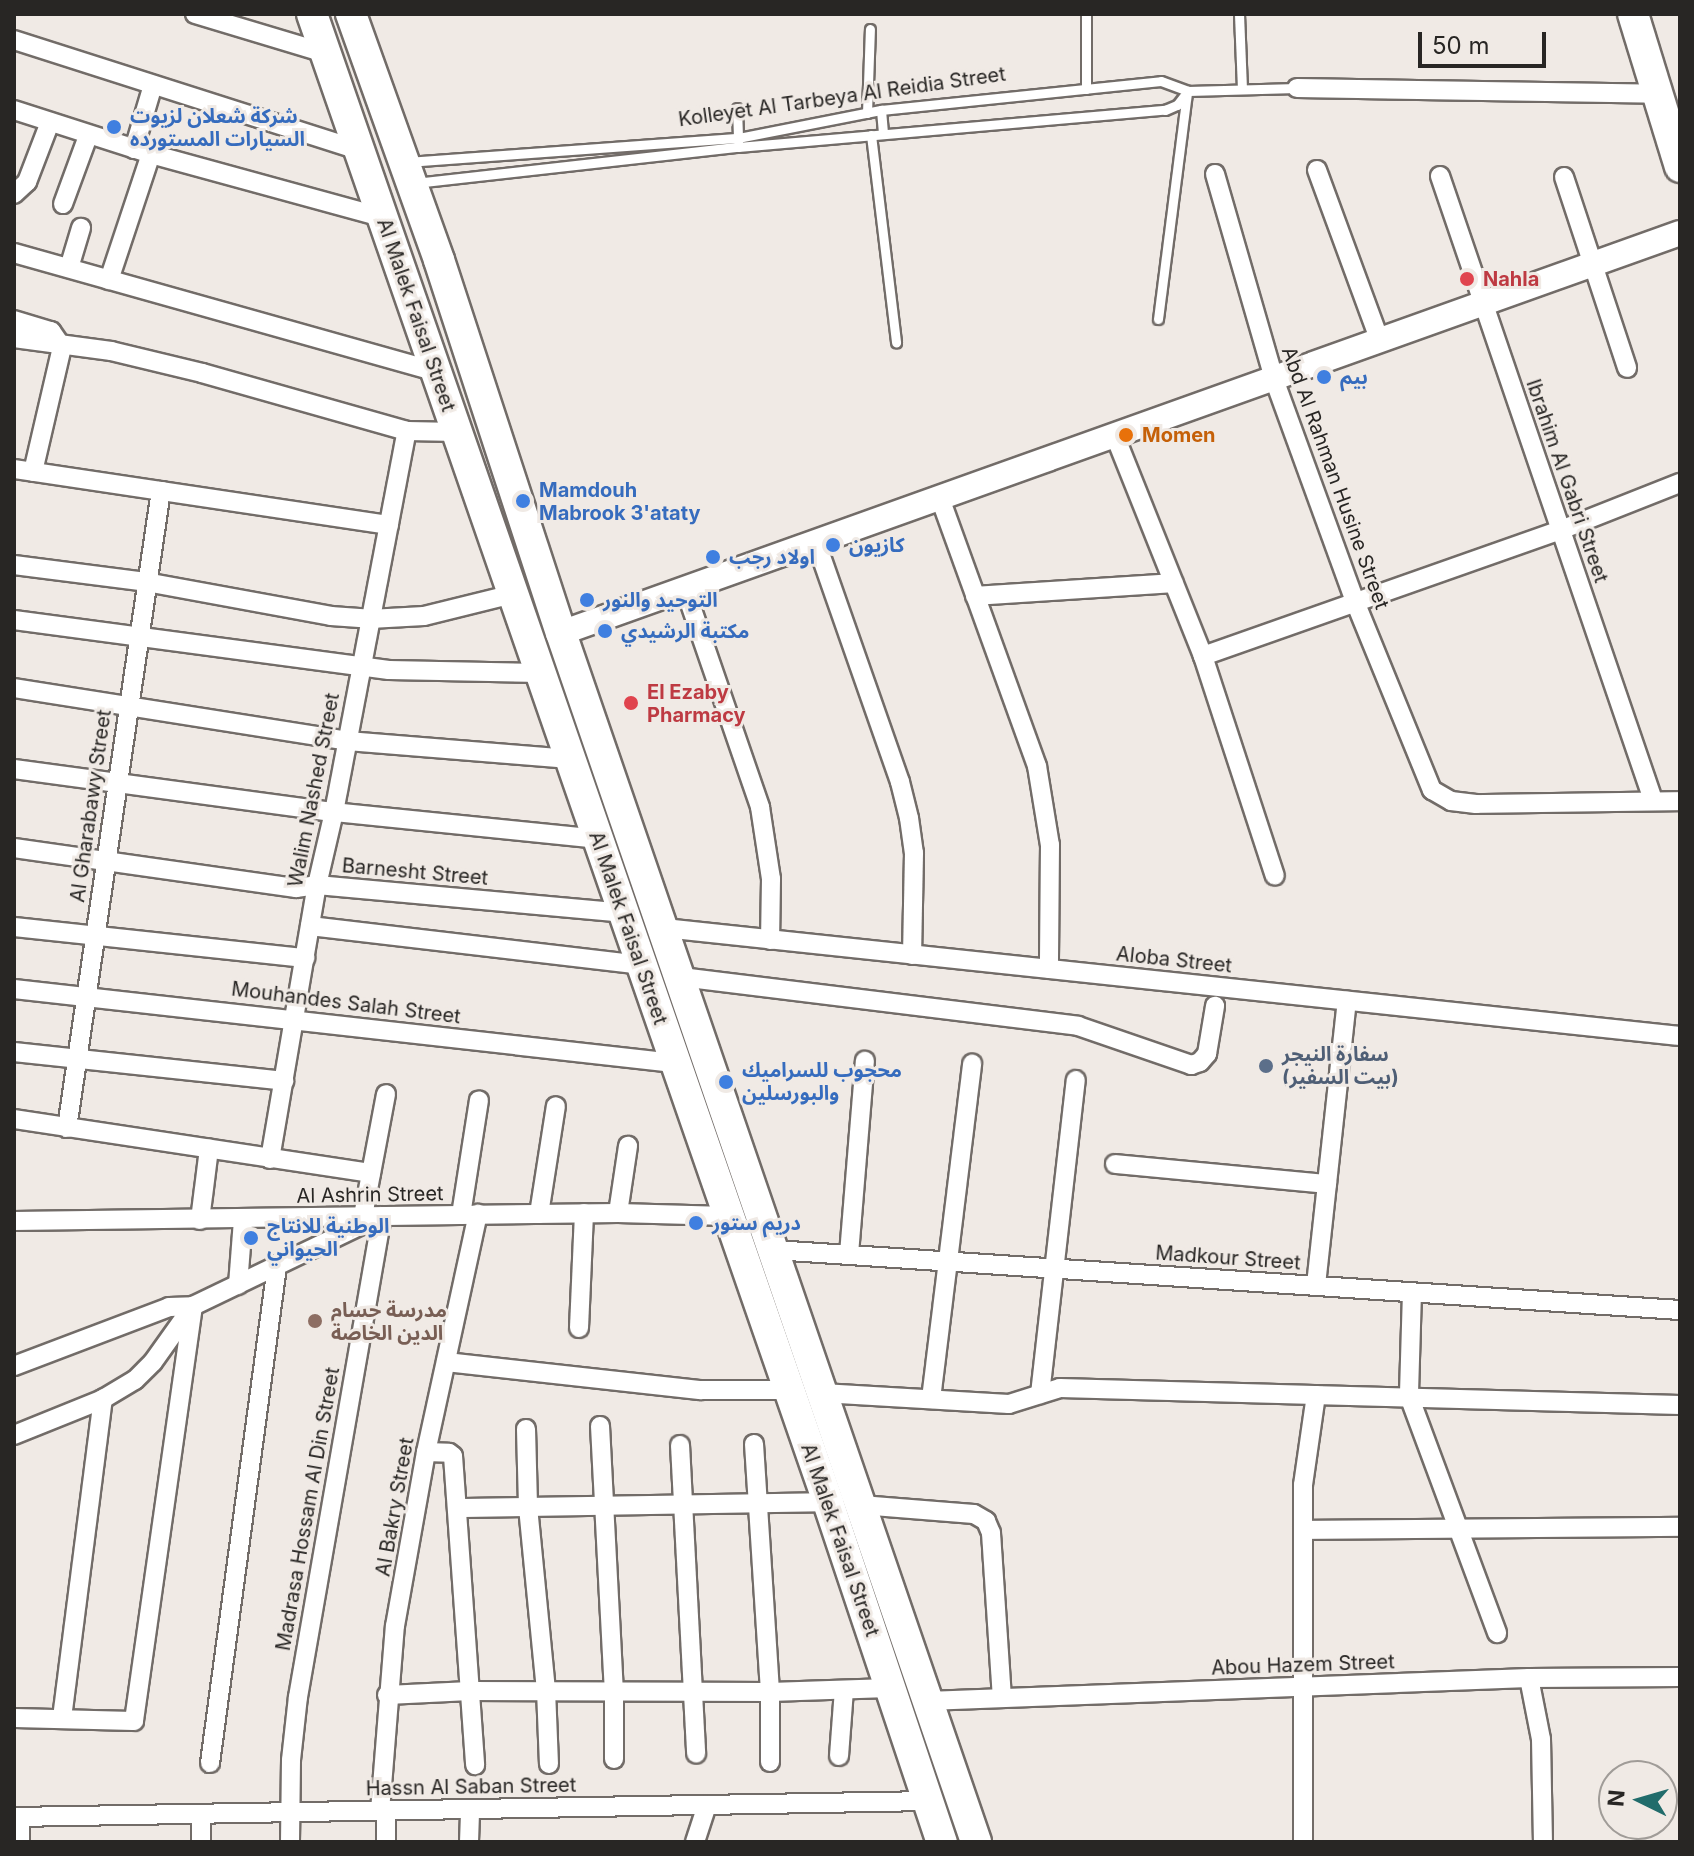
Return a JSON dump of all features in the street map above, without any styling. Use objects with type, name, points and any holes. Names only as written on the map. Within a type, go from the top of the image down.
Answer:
[{"type":"main road","name":"Al Malek Faisal Street","points":[[312,14],[828,1502],[942,1842]]},
{"type":"main road","name":"Al Malek Faisal Street","points":[[351,14],[439,260],[561,633],[976,1842]]},
{"type":"main road","points":[[1633,14],[1680,167]]},
{"type":"main road","points":[[400,271],[423,274],[439,260]]},
{"type":"main road","points":[[420,328],[440,314],[459,321]]},
{"type":"street","points":[[195,14],[325,53]]},
{"type":"street","points":[[14,40],[359,150]]},
{"type":"street","points":[[109,280],[142,152],[153,85]]},
{"type":"street","name":"Kolleyet Al Tarbeya Al Reidia Street","points":[[1297,88],[1659,94]]},
{"type":"street","points":[[14,110],[142,152],[382,217]]},
{"type":"street","points":[[14,194],[27,182],[50,122]]},
{"type":"street","points":[[63,204],[88,136]]},
{"type":"street","points":[[1317,170],[1380,341]]},
{"type":"street","name":"Abd Al Rahman Husine Street","points":[[1215,174],[1274,379],[1356,604],[1432,790],[1451,801],[1476,804],[1653,800]]},
{"type":"street","name":"Ibrahim Al Gabri Street","points":[[1440,176],[1653,800]]},
{"type":"street","points":[[1564,177],[1627,368]]},
{"type":"street","points":[[69,268],[81,228]]},
{"type":"street","points":[[561,633],[1680,233]]},
{"type":"street","points":[[14,253],[435,371]]},
{"type":"street","points":[[14,320],[51,331],[62,347]]},
{"type":"street","points":[[14,338],[62,347],[111,351],[202,373],[407,431],[457,432]]},
{"type":"street","points":[[62,347],[23,470],[389,525]]},
{"type":"street","name":"Walim Nashed Street","points":[[270,1159],[317,885],[334,812],[407,431]]},
{"type":"street","points":[[1115,436],[1203,656],[1275,876]]},
{"type":"street","points":[[1203,656],[1561,530],[1680,483]]},
{"type":"street","name":"Al Gharabawy Street","points":[[67,1128],[161,491]]},
{"type":"street","points":[[940,498],[1037,766],[1050,845],[1049,969]]},
{"type":"street","points":[[816,542],[900,782],[909,818],[914,853],[912,955]]},
{"type":"street","points":[[14,565],[146,582],[331,616],[370,619],[424,616],[513,594]]},
{"type":"street","points":[[975,596],[1174,583]]},
{"type":"street","points":[[685,589],[760,807],[769,850],[770,940]]},
{"type":"street","points":[[14,620],[408,672],[541,673]]},
{"type":"street","points":[[14,688],[347,741],[570,759]]},
{"type":"street","points":[[14,769],[334,812],[598,839]]},
{"type":"street","points":[[1653,800],[1680,801]]},
{"type":"street","name":"Barnesht Street","points":[[14,848],[296,888],[317,885],[623,913]]},
{"type":"street","points":[[310,926],[641,965]]},
{"type":"street","points":[[14,927],[305,958]]},
{"type":"street","name":"Aloba Street","points":[[664,928],[1680,1036]]},
{"type":"street","points":[[681,977],[1078,1026],[1191,1065],[1200,1062],[1207,1054],[1215,1006]]},
{"type":"street","name":"Mouhandes Salah Street","points":[[14,989],[674,1063]]},
{"type":"street","points":[[1316,1285],[1347,1001]]},
{"type":"street","points":[[14,1052],[284,1081]]},
{"type":"street","points":[[849,1254],[865,1061]]},
{"type":"street","points":[[931,1399],[972,1063]]},
{"type":"street","points":[[1040,1394],[1076,1080]]},
{"type":"street","points":[[363,1216],[386,1094]]},
{"type":"street","name":"Al Bakry Street","points":[[386,1842],[383,1811],[387,1695],[395,1626],[426,1452],[446,1362],[470,1215],[479,1100]]},
{"type":"street","points":[[539,1214],[556,1106]]},
{"type":"street","points":[[14,1119],[371,1173]]},
{"type":"street","points":[[618,1213],[628,1146]]},
{"type":"street","points":[[200,1220],[209,1149]]},
{"type":"street","points":[[1115,1164],[1327,1184]]},
{"type":"street","points":[[579,1328],[584,1213]]},
{"type":"street","name":"Al Ashrin Street","points":[[14,1221],[584,1213],[727,1216]]},
{"type":"street","points":[[14,1366],[169,1307],[193,1306],[382,1216]]},
{"type":"street","name":"Madrasa Hossam Al Din Street","points":[[290,1842],[291,1760],[306,1644],[382,1216]]},
{"type":"street","points":[[238,1285],[243,1220]]},
{"type":"street","name":"Madkour Street","points":[[774,1250],[1680,1310]]},
{"type":"street","points":[[210,1763],[277,1266]]},
{"type":"street","points":[[1412,1292],[1409,1396],[1497,1633]]},
{"type":"street","points":[[14,1436],[103,1399],[135,1380],[153,1362],[193,1306]]},
{"type":"street","points":[[14,1718],[134,1721],[193,1306]]},
{"type":"street","points":[[446,1362],[701,1390],[788,1390]]},
{"type":"street","points":[[822,1393],[1009,1404],[1060,1388],[1680,1405]]},
{"type":"street","points":[[1303,1842],[1303,1485],[1316,1395]]},
{"type":"street","points":[[62,1718],[103,1399]]},
{"type":"street","points":[[600,1426],[614,1691],[614,1759]]},
{"type":"street","points":[[526,1429],[528,1507],[546,1690],[549,1764]]},
{"type":"street","points":[[754,1444],[770,1692],[770,1762]]},
{"type":"street","points":[[680,1445],[696,1754]]},
{"type":"street","points":[[426,1452],[453,1456],[475,1765]]},
{"type":"street","points":[[457,1508],[828,1502]]},
{"type":"street","points":[[861,1505],[974,1514],[986,1521],[991,1533],[1002,1698]]},
{"type":"street","points":[[1303,1530],[1680,1527]]},
{"type":"street","name":"Abou Hazem Street","points":[[927,1701],[1529,1678],[1680,1677]]},
{"type":"street","points":[[1529,1678],[1541,1739],[1543,1842]]},
{"type":"street","points":[[387,1695],[470,1691],[770,1692],[890,1688]]},
{"type":"street","points":[[839,1756],[844,1690]]},
{"type":"street","name":"Hassn Al Saban Street","points":[[17,1817],[928,1801]]},
{"type":"street","points":[[695,1842],[707,1806]]},
{"type":"street","points":[[469,1842],[470,1810]]},
{"type":"street","points":[[201,1814],[201,1842]]},
{"type":"street","points":[[17,1817],[20,1842]]},
{"type":"lane","points":[[1086,14],[1086,89]]},
{"type":"lane","points":[[1239,14],[1242,89]]},
{"type":"lane","points":[[867,113],[870,29]]},
{"type":"lane","name":"Kolleyet Al Tarbeya Al Reidia Street","points":[[408,173],[610,161],[738,142],[881,110],[1161,81],[1188,91],[1297,88]]},
{"type":"lane","name":"Kolleyet Al Tarbeya Al Reidia Street","points":[[408,173],[608,146],[871,135],[1165,110],[1177,105],[1188,91]]},
{"type":"lane","points":[[1158,319],[1188,91]]},
{"type":"lane","points":[[737,108],[738,142]]},
{"type":"lane","points":[[881,110],[883,134]]},
{"type":"lane","points":[[871,135],[896,343]]},
{"type":"lane","points":[[608,146],[610,161]]},
{"type":"place","name":"شركة شعلان لزيوت السيارات المستورده","points":[[114,127]]},
{"type":"place","name":"Nahla","points":[[1467,279]]},
{"type":"place","name":"بيم","points":[[1324,377]]},
{"type":"place","name":"Momen","points":[[1126,435]]},
{"type":"place","name":"Mamdouh Mabrook 3'ataty","points":[[523,501]]},
{"type":"place","name":"كازيون","points":[[833,545]]},
{"type":"place","name":"اولاد رجب","points":[[713,557]]},
{"type":"place","name":"التوحيد والنور","points":[[587,600]]},
{"type":"place","name":"مكتبة الرشيدي","points":[[605,631]]},
{"type":"place","name":"El Ezaby Pharmacy","points":[[631,703]]},
{"type":"place","name":"سفارة النيجر (بيت السفير)","points":[[1266,1066]]},
{"type":"place","name":"محجوب للسراميك والبورسلين","points":[[726,1082]]},
{"type":"place","name":"دريم ستور","points":[[696,1223]]},
{"type":"place","name":"الوطنية للانتاج الحيواني","points":[[251,1238]]},
{"type":"place","name":"مدرسة حسام الدين الخاصة","points":[[315,1321]]}]
